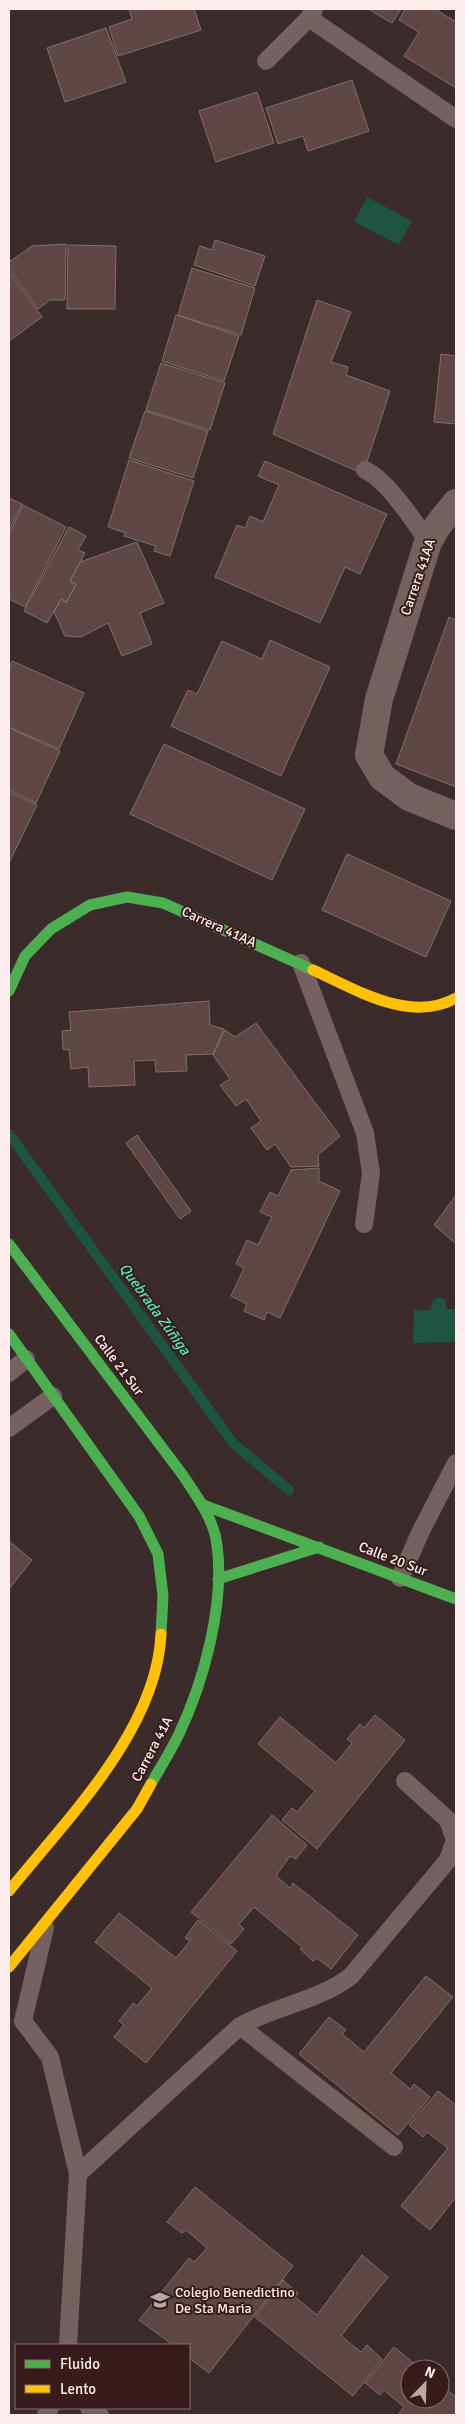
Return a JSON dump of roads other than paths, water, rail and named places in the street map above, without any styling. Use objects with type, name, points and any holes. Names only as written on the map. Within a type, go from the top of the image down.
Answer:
[{"type":"street","name":"Carrera 41AA","points":[[456,503],[438,525],[428,542],[379,699],[369,755],[382,777],[409,797],[456,816]]},
{"type":"street","name":"Carrera 41AA","points":[[9,991],[25,956],[51,929],[90,906],[128,897],[162,903],[383,1001],[420,1010],[448,1004],[456,998]]},
{"type":"street","name":"Calle 21 Sur","points":[[9,1244],[182,1474],[203,1505]]},
{"type":"street","points":[[9,1334],[53,1396]]},
{"type":"street","name":"Carrera 41A","points":[[9,1891],[100,1778],[136,1724],[153,1681],[161,1641],[163,1596],[158,1554],[138,1516],[53,1396]]},
{"type":"street","name":"Calle 20 Sur","points":[[203,1505],[456,1599]]},
{"type":"street","name":"Carrera 41A","points":[[9,1967],[137,1809],[179,1736],[198,1687],[214,1621],[218,1579],[216,1544],[203,1505]]},
{"type":"street","points":[[218,1579],[319,1547]]},
{"type":"lane","points":[[266,61],[312,13],[456,119]]},
{"type":"lane","points":[[365,470],[371,473],[395,498],[428,542]]},
{"type":"lane","points":[[301,963],[365,1133],[371,1173],[364,1224]]},
{"type":"lane","points":[[9,1373],[26,1359]]},
{"type":"lane","points":[[9,1428],[53,1396]]},
{"type":"lane","points":[[400,1578],[421,1531],[456,1463]]},
{"type":"lane","points":[[78,2174],[240,2026],[261,2014],[277,2011],[340,1985],[346,1980],[448,1860],[455,1840],[448,1820],[405,1781]]},
{"type":"lane","points":[[47,1920],[23,2021],[50,2057],[78,2174],[68,2344]]},
{"type":"lane","points":[[240,2026],[394,2147]]},
{"type":"waterway","name":"Quebrada Zúñiga","points":[[9,1134],[233,1443],[289,1490]]},
{"type":"place","name":"Colegio Benedictino De Sta Maria","points":[[160,2300]]}]
